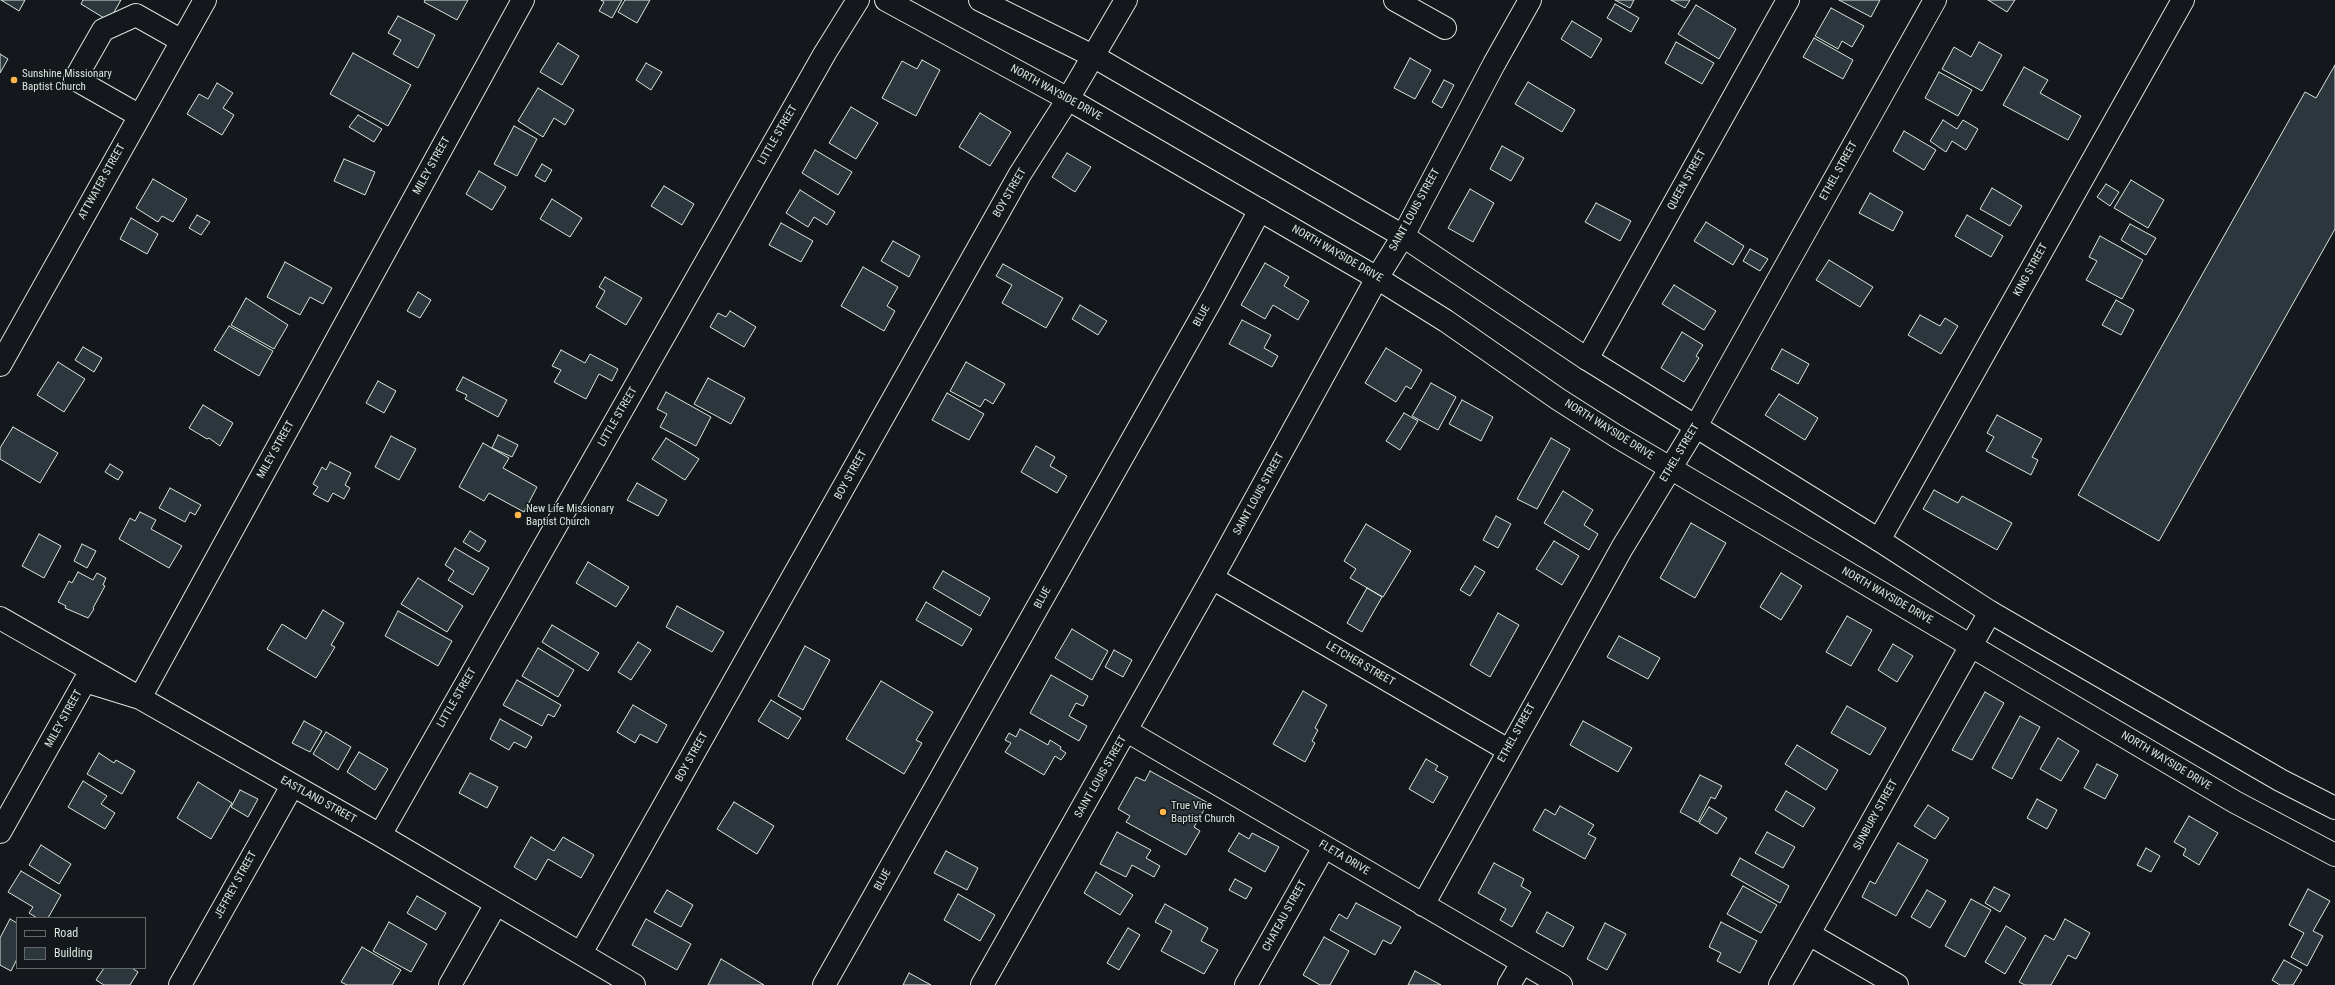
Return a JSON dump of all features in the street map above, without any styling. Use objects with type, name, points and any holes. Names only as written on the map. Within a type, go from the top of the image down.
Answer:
[{"type":"street","name":"ATTWATER STREET","points":[[0,365],[205,0]]},
{"type":"street","name":"MILEY STREET","points":[[0,832],[85,681],[140,698],[523,0]]},
{"type":"street","name":"LITTLE STREET","points":[[380,835],[825,53],[858,0]]},
{"type":"street","name":"NORTH WAYSIDE DRIVE","points":[[886,0],[1068,98],[1377,278],[1446,320],[1558,399],[1671,468],[2236,802],[2335,855]]},
{"type":"street","points":[[980,0],[1093,56],[1403,236],[1587,359],[1695,428],[1879,540],[1990,612],[2280,780],[2335,808]]},
{"type":"street","name":"BOY STREET","points":[[581,953],[1016,181],[1068,98],[1126,0]]},
{"type":"street","points":[[1396,0],[1445,28]]},
{"type":"street","name":"SAINT LOUIS STREET","points":[[982,985],[1127,731],[1377,278],[1403,236],[1494,64],[1530,0]]},
{"type":"street","name":"QUEEN STREET","points":[[1587,359],[1788,0]]},
{"type":"street","name":"ETHEL STREET","points":[[1423,905],[1508,750],[1622,548],[1695,428],[1935,0]]},
{"type":"street","name":"KING STREET","points":[[1879,540],[2183,0]]},
{"type":"street","points":[[140,116],[76,79],[103,30],[136,15],[182,41]]},
{"type":"street","name":"BLUE","points":[[824,985],[1214,295],[1260,210]]},
{"type":"street","name":"LETCHER STREET","points":[[1212,578],[1508,750]]},
{"type":"street","name":"SUNBURY STREET","points":[[1780,985],[1990,612]]},
{"type":"street","name":"EASTLAND STREET","points":[[0,618],[380,835],[634,985]]},
{"type":"street","name":"FLETA DRIVE","points":[[1127,731],[1561,985]]},
{"type":"street","name":"JEFFREY STREET","points":[[180,985],[292,786]]},
{"type":"street","name":"CHATEAU STREET","points":[[1246,985],[1324,846]]},
{"type":"street","points":[[450,985],[496,904]]},
{"type":"street","points":[[1809,934],[1897,985]]},
{"type":"street","points":[[1509,985],[1522,963]]},
{"type":"building","points":[[1,0],[25,0],[19,11]]},
{"type":"building","points":[[83,0],[121,0],[109,21],[81,4]]},
{"type":"building","points":[[425,0],[468,0],[457,20],[424,2]]},
{"type":"building","points":[[601,0],[622,0],[612,18],[599,11],[604,2]]},
{"type":"building","points":[[625,0],[650,0],[637,23],[618,12]]},
{"type":"building","points":[[1615,0],[1634,0],[1630,8]]},
{"type":"building","points":[[1671,0],[1690,0],[1685,8]]},
{"type":"building","points":[[1839,0],[1880,0],[1871,17]]},
{"type":"building","points":[[1988,0],[2015,0],[2007,12]]},
{"type":"building","points":[[1615,4],[1639,18],[1631,32],[1607,18]]},
{"type":"building","points":[[1696,5],[1736,29],[1719,59],[1678,34]]},
{"type":"building","points":[[1831,8],[1864,26],[1852,47],[1842,41],[1838,49],[1815,36]]},
{"type":"building","points":[[398,16],[435,35],[418,68],[393,54],[401,40],[388,33]]},
{"type":"building","points":[[1572,21],[1602,39],[1591,58],[1561,39]]},
{"type":"building","points":[[1814,38],[1853,60],[1843,79],[1803,57]]},
{"type":"building","points":[[1676,42],[1714,63],[1702,84],[1665,63]]},
{"type":"building","points":[[1979,42],[2002,55],[1982,91],[1942,69],[1954,47],[1971,57]]},
{"type":"building","points":[[558,43],[579,56],[562,85],[540,72]]},
{"type":"building","points":[[353,53],[411,85],[388,126],[330,94]]},
{"type":"building","points":[[0,54],[8,59],[0,73]]},
{"type":"building","points":[[1410,58],[1431,70],[1415,99],[1394,88]]},
{"type":"building","points":[[922,60],[940,70],[916,116],[882,98],[902,61],[917,69]]},
{"type":"building","points":[[646,63],[662,72],[651,90],[636,80]]},
{"type":"building","points":[[2335,65],[2335,229],[2159,541],[2078,495],[2305,92],[2316,98]]},
{"type":"building","points":[[2024,67],[2048,80],[2040,93],[2081,116],[2068,140],[2003,105]]},
{"type":"building","points":[[1939,72],[1972,90],[1958,116],[1925,98]]},
{"type":"building","points":[[1444,80],[1454,85],[1442,108],[1432,102]]},
{"type":"building","points":[[1528,82],[1575,110],[1562,132],[1515,104]]},
{"type":"building","points":[[217,83],[233,93],[223,108],[234,115],[222,135],[187,114],[199,94],[208,99]]},
{"type":"building","points":[[538,88],[574,110],[565,125],[554,118],[543,137],[518,121]]},
{"type":"building","points":[[851,107],[878,123],[856,159],[829,143]]},
{"type":"building","points":[[980,113],[1011,132],[990,166],[959,147]]},
{"type":"building","points":[[358,115],[382,129],[374,142],[349,127]]},
{"type":"building","points":[[1943,120],[1957,129],[1963,120],[1978,129],[1966,150],[1952,141],[1946,152],[1930,141]]},
{"type":"building","points":[[514,126],[537,139],[517,176],[494,164]]},
{"type":"building","points":[[1904,131],[1936,150],[1924,170],[1893,151]]},
{"type":"building","points":[[1502,146],[1524,158],[1511,181],[1490,169]]},
{"type":"building","points":[[815,150],[852,172],[838,195],[802,173]]},
{"type":"building","points":[[1067,153],[1091,167],[1075,192],[1052,177]]},
{"type":"building","points":[[344,159],[375,172],[365,195],[334,181]]},
{"type":"building","points":[[542,164],[552,170],[545,182],[535,176]]},
{"type":"building","points":[[479,171],[506,187],[492,210],[466,194]]},
{"type":"building","points":[[153,179],[187,199],[173,222],[162,216],[158,222],[136,208]]},
{"type":"building","points":[[2131,180],[2164,200],[2148,228],[2114,208]]},
{"type":"building","points":[[2106,184],[2119,192],[2110,206],[2097,197]]},
{"type":"building","points":[[664,186],[694,204],[682,225],[651,206]]},
{"type":"building","points":[[1992,188],[2022,206],[2010,226],[1980,209]]},
{"type":"building","points":[[1470,189],[1494,203],[1473,242],[1448,228]]},
{"type":"building","points":[[800,190],[835,212],[827,225],[814,217],[808,227],[786,213]]},
{"type":"building","points":[[1870,193],[1903,212],[1893,231],[1859,213]]},
{"type":"building","points":[[552,199],[582,218],[570,237],[540,219]]},
{"type":"building","points":[[1596,203],[1631,221],[1620,241],[1585,222]]},
{"type":"building","points":[[197,215],[210,222],[201,235],[189,228]]},
{"type":"building","points":[[1967,215],[2003,236],[1991,257],[1955,236]]},
{"type":"building","points":[[131,218],[158,234],[147,254],[120,239]]},
{"type":"building","points":[[1706,222],[1744,246],[1733,265],[1694,241]]},
{"type":"building","points":[[781,223],[813,241],[801,262],[769,245]]},
{"type":"building","points":[[2130,224],[2156,238],[2146,255],[2121,240]]},
{"type":"building","points":[[2100,236],[2143,260],[2122,299],[2086,280],[2097,261],[2089,257]]},
{"type":"building","points":[[893,241],[920,256],[909,277],[881,261]]},
{"type":"building","points":[[1750,249],[1768,259],[1760,271],[1743,261]]},
{"type":"building","points":[[1829,260],[1873,287],[1860,307],[1816,280]]},
{"type":"building","points":[[285,262],[332,288],[323,304],[310,297],[300,315],[267,297]]},
{"type":"building","points":[[1265,263],[1289,277],[1284,286],[1309,301],[1298,320],[1273,305],[1265,319],[1241,305]]},
{"type":"building","points":[[1003,264],[1063,298],[1046,328],[1002,303],[1012,285],[996,276]]},
{"type":"building","points":[[863,267],[898,287],[887,306],[895,311],[884,331],[841,306]]},
{"type":"building","points":[[605,277],[642,298],[626,325],[596,307],[605,291],[599,287]]},
{"type":"building","points":[[1674,285],[1716,311],[1704,330],[1662,304]]},
{"type":"building","points":[[418,292],[431,300],[420,318],[407,311]]},
{"type":"building","points":[[246,298],[288,325],[274,349],[231,325]]},
{"type":"building","points":[[2116,300],[2134,310],[2121,335],[2102,325]]},
{"type":"building","points":[[1080,305],[1107,321],[1098,335],[1072,319]]},
{"type":"building","points":[[730,311],[756,327],[744,347],[710,327],[718,313],[726,317]]},
{"type":"building","points":[[1920,315],[1940,326],[1945,318],[1958,326],[1941,354],[1908,335]]},
{"type":"building","points":[[1242,320],[1271,335],[1264,348],[1278,356],[1272,367],[1229,344]]},
{"type":"building","points":[[229,326],[273,351],[259,376],[214,350]]},
{"type":"building","points":[[1682,332],[1703,345],[1696,356],[1699,358],[1684,382],[1661,368]]},
{"type":"building","points":[[83,347],[102,358],[94,372],[75,360]]},
{"type":"building","points":[[1386,348],[1422,370],[1411,389],[1406,386],[1396,402],[1365,383]]},
{"type":"building","points":[[1782,349],[1809,364],[1798,384],[1771,369]]},
{"type":"building","points":[[561,350],[585,363],[590,354],[618,369],[612,381],[599,374],[586,399],[554,382],[561,370],[552,366]]},
{"type":"building","points":[[58,362],[85,379],[64,412],[37,395]]},
{"type":"building","points":[[966,362],[1005,384],[993,404],[985,399],[980,407],[950,391]]},
{"type":"building","points":[[463,377],[507,400],[498,417],[465,399],[467,395],[456,390]]},
{"type":"building","points":[[708,378],[745,398],[731,424],[694,404]]},
{"type":"building","points":[[378,381],[396,391],[384,413],[366,403]]},
{"type":"building","points":[[1431,383],[1456,397],[1438,430],[1412,416]]},
{"type":"building","points":[[666,392],[711,417],[696,446],[660,427],[667,414],[657,409]]},
{"type":"building","points":[[947,393],[984,414],[969,440],[932,420]]},
{"type":"building","points":[[1779,394],[1818,418],[1805,440],[1765,415]]},
{"type":"building","points":[[1462,400],[1493,417],[1481,441],[1449,424]]},
{"type":"building","points":[[203,405],[233,423],[220,446],[209,438],[207,439],[189,428]]},
{"type":"building","points":[[1404,413],[1418,421],[1400,450],[1386,441]]},
{"type":"building","points":[[1997,415],[2042,439],[2032,457],[2038,460],[2031,475],[1986,451],[1994,437],[1987,433]]},
{"type":"building","points":[[13,427],[58,453],[40,483],[0,459],[0,448]]},
{"type":"building","points":[[498,435],[518,445],[512,457],[492,448]]},
{"type":"building","points":[[391,436],[416,449],[399,480],[375,467]]},
{"type":"building","points":[[666,438],[699,459],[685,480],[652,459]]},
{"type":"building","points":[[1551,438],[1570,449],[1537,509],[1517,499]]},
{"type":"building","points":[[483,443],[509,458],[503,468],[537,487],[524,512],[489,493],[484,501],[459,487]]},
{"type":"building","points":[[1036,446],[1055,457],[1050,466],[1067,476],[1057,493],[1021,472]]},
{"type":"building","points":[[330,462],[351,473],[345,485],[350,488],[344,499],[333,493],[328,502],[313,494],[318,487],[313,484],[322,467],[326,470]]},
{"type":"building","points":[[110,464],[123,472],[118,480],[105,472]]},
{"type":"building","points":[[637,483],[667,500],[658,516],[627,500]]},
{"type":"building","points":[[170,488],[201,505],[195,515],[190,512],[185,522],[159,508]]},
{"type":"building","points":[[1934,490],[1958,503],[1962,496],[2012,523],[1997,550],[1923,509]]},
{"type":"building","points":[[1563,491],[1593,510],[1584,525],[1598,534],[1589,550],[1544,523]]},
{"type":"building","points":[[140,512],[156,520],[151,529],[182,546],[169,568],[119,539],[130,518],[135,521]]},
{"type":"building","points":[[1496,516],[1511,524],[1498,548],[1483,540]]},
{"type":"building","points":[[1691,523],[1726,543],[1695,598],[1660,578]]},
{"type":"building","points":[[1366,524],[1411,551],[1383,597],[1350,578],[1356,569],[1344,561]]},
{"type":"building","points":[[470,531],[486,541],[479,552],[463,542]]},
{"type":"building","points":[[39,534],[61,546],[44,578],[22,566]]},
{"type":"building","points":[[1554,541],[1579,556],[1562,585],[1536,569]]},
{"type":"building","points":[[82,544],[96,551],[87,568],[74,561]]},
{"type":"building","points":[[455,548],[489,568],[473,595],[448,580],[454,571],[445,565]]},
{"type":"building","points":[[588,562],[629,587],[616,607],[576,583]]},
{"type":"building","points":[[1475,566],[1485,572],[1470,596],[1460,590]]},
{"type":"building","points":[[943,571],[990,598],[980,616],[933,588]]},
{"type":"building","points":[[78,572],[93,580],[97,573],[106,578],[103,585],[105,586],[88,618],[65,608],[66,606],[58,602],[69,581],[72,583]]},
{"type":"building","points":[[1781,573],[1802,586],[1781,620],[1760,607]]},
{"type":"building","points":[[418,578],[463,606],[447,632],[401,604]]},
{"type":"building","points":[[1367,588],[1382,597],[1362,632],[1347,623]]},
{"type":"building","points":[[926,602],[972,629],[962,646],[916,620]]},
{"type":"building","points":[[677,606],[724,632],[712,652],[666,627]]},
{"type":"building","points":[[323,610],[344,623],[331,645],[335,647],[316,678],[267,649],[282,624],[306,639]]},
{"type":"building","points":[[398,611],[452,641],[438,666],[385,636]]},
{"type":"building","points":[[1498,613],[1519,625],[1490,677],[1470,665]]},
{"type":"building","points":[[1847,616],[1872,630],[1851,666],[1826,652]]},
{"type":"building","points":[[552,625],[599,653],[588,671],[542,642]]},
{"type":"building","points":[[1072,629],[1108,651],[1092,680],[1055,658]]},
{"type":"building","points":[[1619,636],[1660,658],[1648,679],[1607,657]]},
{"type":"building","points":[[638,642],[651,650],[631,680],[618,672]]},
{"type":"building","points":[[1893,644],[1913,656],[1897,682],[1878,670]]},
{"type":"building","points":[[805,646],[830,660],[803,710],[778,696]]},
{"type":"building","points":[[538,648],[574,670],[558,697],[522,676]]},
{"type":"building","points":[[1114,650],[1132,660],[1123,677],[1105,667]]},
{"type":"building","points":[[1051,675],[1088,696],[1083,706],[1076,703],[1069,716],[1087,726],[1079,741],[1030,713]]},
{"type":"building","points":[[517,680],[561,705],[554,717],[548,714],[542,726],[503,705]]},
{"type":"building","points":[[881,681],[933,712],[916,740],[922,743],[904,774],[846,739]]},
{"type":"building","points":[[1303,691],[1327,705],[1315,728],[1318,730],[1312,741],[1315,743],[1305,762],[1273,744]]},
{"type":"building","points":[[1985,692],[2004,703],[1972,760],[1952,750]]},
{"type":"building","points":[[771,700],[801,718],[788,739],[758,721]]},
{"type":"building","points":[[633,705],[667,725],[657,743],[640,734],[635,743],[617,732]]},
{"type":"building","points":[[1847,706],[1886,728],[1870,755],[1831,733]]},
{"type":"building","points":[[2020,716],[2040,727],[2012,779],[1992,768]]},
{"type":"building","points":[[500,719],[532,737],[526,748],[514,742],[509,750],[490,739]]},
{"type":"building","points":[[304,721],[322,731],[310,752],[292,743]]},
{"type":"building","points":[[1583,721],[1632,748],[1618,772],[1570,745]]},
{"type":"building","points":[[1020,729],[1048,745],[1050,740],[1061,747],[1060,749],[1066,753],[1061,760],[1055,756],[1044,775],[1005,752],[1011,743],[1005,740],[1009,733],[1016,737]]},
{"type":"building","points":[[326,732],[351,747],[338,770],[313,754]]},
{"type":"building","points":[[2058,738],[2079,751],[2061,781],[2040,769]]},
{"type":"building","points":[[1797,745],[1838,770],[1826,790],[1785,764]]},
{"type":"building","points":[[359,752],[388,769],[375,790],[347,772]]},
{"type":"building","points":[[99,753],[114,763],[116,760],[135,771],[122,794],[87,774]]},
{"type":"building","points":[[1426,759],[1438,766],[1435,770],[1448,777],[1433,803],[1409,789]]},
{"type":"building","points":[[2097,764],[2118,775],[2105,799],[2084,788]]},
{"type":"building","name":"True Vine Baptist Church","points":[[1150,771],[1208,803],[1194,827],[1200,831],[1186,855],[1126,822],[1130,816],[1118,809],[1136,777],[1145,781]]},
{"type":"building","points":[[470,773],[498,787],[487,808],[459,793]]},
{"type":"building","points":[[1700,775],[1722,786],[1715,799],[1711,797],[1698,822],[1680,812]]},
{"type":"building","points":[[83,781],[107,796],[101,804],[115,813],[105,829],[68,807]]},
{"type":"building","points":[[198,782],[232,803],[211,839],[177,818]]},
{"type":"building","points":[[240,790],[258,799],[248,817],[231,807]]},
{"type":"building","points":[[1786,791],[1815,808],[1803,827],[1775,810]]},
{"type":"building","points":[[2037,799],[2057,810],[2047,829],[2027,818]]},
{"type":"building","points":[[734,802],[774,826],[757,854],[717,829]]},
{"type":"building","points":[[1928,805],[1949,818],[1935,839],[1914,826]]},
{"type":"building","points":[[1560,806],[1594,825],[1588,834],[1596,838],[1585,859],[1533,830],[1545,809],[1555,815]]},
{"type":"building","points":[[1709,807],[1727,818],[1717,834],[1699,823]]},
{"type":"building","points":[[2189,816],[2218,833],[2199,865],[2183,855],[2186,849],[2174,842]]},
{"type":"building","points":[[1117,832],[1151,850],[1146,858],[1160,866],[1154,877],[1132,865],[1126,877],[1100,864]]},
{"type":"building","points":[[1767,832],[1795,847],[1783,868],[1755,853]]},
{"type":"building","points":[[1239,833],[1249,839],[1252,833],[1279,847],[1265,872],[1228,851]]},
{"type":"building","points":[[531,837],[554,851],[563,837],[594,855],[581,878],[548,859],[536,880],[514,867]]},
{"type":"building","points":[[1898,843],[1928,860],[1896,916],[1862,897],[1870,881],[1875,884]]},
{"type":"building","points":[[41,845],[71,864],[59,884],[29,865]]},
{"type":"building","points":[[2146,848],[2160,856],[2151,872],[2137,865]]},
{"type":"building","points":[[946,851],[978,868],[967,890],[934,873]]},
{"type":"building","points":[[1740,858],[1789,886],[1780,903],[1731,875]]},
{"type":"building","points":[[1494,863],[1524,879],[1521,886],[1531,892],[1512,927],[1500,920],[1506,909],[1478,893]]},
{"type":"building","points":[[21,871],[61,895],[49,917],[35,917],[29,913],[33,907],[8,892]]},
{"type":"building","points":[[1096,872],[1133,895],[1120,915],[1084,893]]},
{"type":"building","points":[[1235,879],[1252,888],[1246,899],[1229,890]]},
{"type":"building","points":[[1743,886],[1777,905],[1761,933],[1727,914]]},
{"type":"building","points":[[1994,887],[2010,895],[2000,912],[1985,903]]},
{"type":"building","points":[[2308,889],[2330,901],[2313,931],[2323,936],[2307,966],[2291,957],[2304,933],[2289,925]]},
{"type":"building","points":[[667,890],[693,905],[681,927],[654,912]]},
{"type":"building","points":[[1927,890],[1946,901],[1930,928],[1911,917]]},
{"type":"building","points":[[958,894],[995,915],[980,941],[944,920]]},
{"type":"building","points":[[417,896],[446,913],[436,930],[407,913]]},
{"type":"building","points":[[1971,899],[1991,910],[1965,957],[1945,946]]},
{"type":"building","points":[[1356,903],[1401,927],[1391,944],[1383,940],[1375,955],[1330,930],[1339,914],[1347,919]]},
{"type":"building","points":[[1165,904],[1208,928],[1201,941],[1218,950],[1204,974],[1161,951],[1172,931],[1155,922]]},
{"type":"building","points":[[1547,912],[1574,927],[1563,947],[1536,932]]},
{"type":"building","points":[[10,919],[16,922],[16,961],[11,971],[0,965],[0,938]]},
{"type":"building","points":[[646,919],[691,944],[677,970],[632,945]]},
{"type":"building","points":[[2065,919],[2090,933],[2076,959],[2068,955],[2051,985],[2025,985],[2019,982],[2045,935],[2054,940]]},
{"type":"building","points":[[389,922],[427,944],[411,972],[373,951]]},
{"type":"building","points":[[1721,922],[1757,941],[1740,973],[1717,961],[1721,953],[1709,947]]},
{"type":"building","points":[[1605,923],[1626,934],[1607,970],[1587,959]]},
{"type":"building","points":[[2006,926],[2026,938],[2005,974],[1985,962]]},
{"type":"building","points":[[1128,928],[1140,935],[1119,970],[1107,963]]},
{"type":"building","points":[[1324,937],[1349,951],[1330,985],[1320,985],[1303,975]]},
{"type":"building","points":[[362,947],[401,970],[392,985],[347,985],[341,982]]},
{"type":"building","points":[[721,959],[764,985],[708,985]]},
{"type":"building","points":[[2284,960],[2302,970],[2293,985],[2280,985],[2272,980]]},
{"type":"building","points":[[103,969],[134,969],[138,972],[130,985],[104,985],[96,980]]},
{"type":"building","points":[[1415,971],[1441,985],[1408,985]]},
{"type":"building","points":[[909,973],[931,985],[903,985]]},
{"type":"place","name":"Sunshine Missionary Baptist Church","points":[[14,80]]},
{"type":"place","name":"New Life Missionary Baptist Church","points":[[518,515]]},
{"type":"place","name":"True Vine Baptist Church","points":[[1163,812]]}]
